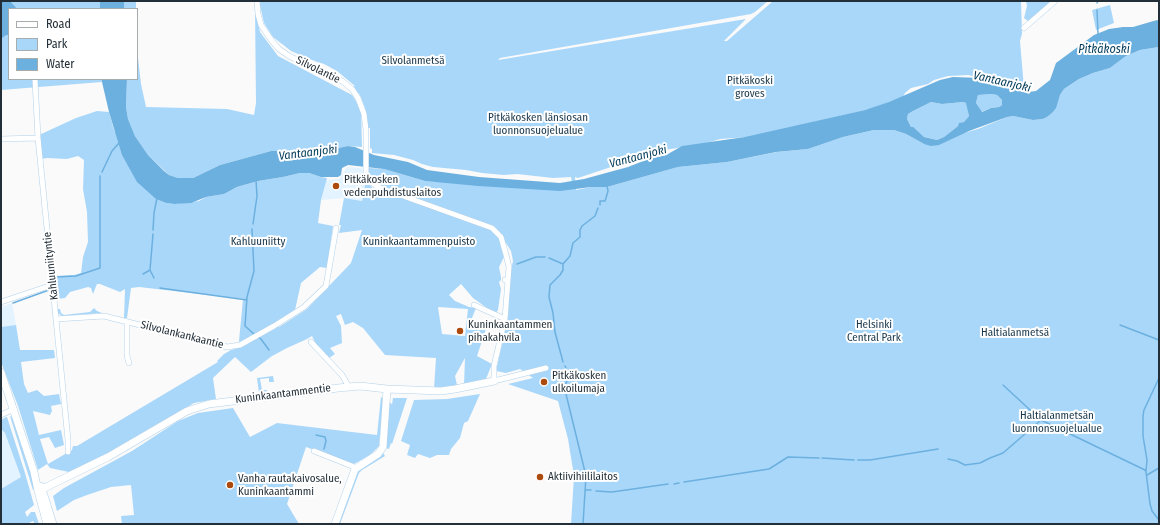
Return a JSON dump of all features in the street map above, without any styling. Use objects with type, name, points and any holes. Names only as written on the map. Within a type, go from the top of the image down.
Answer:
[{"type":"street","name":"Silvolantie","points":[[257,1],[261,25],[279,49],[289,56],[342,81],[352,89],[362,108],[366,130],[365,145],[367,178],[378,187],[492,228],[501,236],[509,267],[506,280],[505,319]]},
{"type":"street","points":[[1024,28],[1055,1]]},
{"type":"street","name":"Kahluuniityntie","points":[[35,80],[38,138],[68,452]]},
{"type":"street","points":[[1,139],[38,138]]},
{"type":"street","name":"Silvolankankaantie","points":[[56,319],[98,316],[227,347],[237,346],[243,344],[304,307],[326,286],[336,228]]},
{"type":"street","points":[[2,302],[52,286]]},
{"type":"street","points":[[474,305],[505,319],[494,366],[494,381]]},
{"type":"street","points":[[127,322],[127,356],[129,363]]},
{"type":"street","points":[[310,342],[342,375],[349,387]]},
{"type":"street","name":"Kuninkaantammentie","points":[[40,490],[108,457],[192,409],[218,403],[349,387],[441,391],[494,381],[546,368]]},
{"type":"street","points":[[1,372],[5,386]]},
{"type":"street","points":[[1,377],[14,409],[40,490],[53,524]]},
{"type":"street","points":[[334,524],[357,468],[378,454],[382,449],[387,389]]},
{"type":"street","points":[[1,415],[14,409]]},
{"type":"street","points":[[314,451],[357,468]]},
{"type":"street","points":[[40,490],[47,524]]},
{"type":"shaded area","points":[[347,167],[364,169],[366,180],[362,201],[344,198],[321,200],[325,180],[339,179]]},
{"type":"shaded area","points":[[12,303],[16,325],[1,327],[1,307]]},
{"type":"shaded area","points":[[1,429],[5,433],[21,477],[1,489]]},
{"type":"green space","points":[[1,1],[100,1],[100,8],[8,8],[8,80],[102,80],[102,82],[1,90]]},
{"type":"green space","points":[[124,1],[136,1],[136,8],[124,8]]},
{"type":"green space","name":"Helsinki Central Park","points":[[259,1],[768,1],[751,14],[500,58],[498,60],[746,19],[724,41],[727,41],[773,1],[1021,1],[1022,34],[1020,41],[1024,88],[1023,94],[969,75],[948,76],[934,80],[928,84],[911,88],[903,97],[874,108],[749,137],[720,139],[704,144],[664,150],[633,161],[622,167],[611,167],[578,178],[575,177],[576,190],[591,187],[607,187],[678,167],[727,162],[777,152],[808,149],[843,137],[874,130],[894,130],[906,134],[924,144],[978,129],[1007,117],[1013,116],[1033,120],[1043,119],[1052,113],[1064,89],[1079,79],[1110,68],[1126,56],[1140,50],[1159,47],[1159,524],[571,524],[574,476],[568,439],[558,401],[508,384],[533,378],[520,369],[506,373],[496,371],[508,318],[510,274],[513,261],[511,251],[506,243],[500,244],[504,257],[499,267],[501,280],[499,282],[501,289],[498,310],[496,313],[473,298],[461,284],[449,295],[455,301],[469,307],[476,308],[472,318],[487,326],[477,356],[492,364],[486,379],[464,385],[465,358],[455,376],[457,385],[434,389],[436,358],[385,355],[363,328],[353,322],[345,325],[341,314],[336,316],[341,326],[342,343],[330,348],[335,354],[329,358],[317,346],[312,336],[272,356],[251,372],[235,357],[213,378],[216,399],[194,403],[124,445],[69,472],[50,468],[47,464],[38,470],[18,406],[1,362],[1,327],[16,325],[20,350],[54,350],[55,358],[21,362],[24,384],[28,393],[37,390],[44,396],[59,394],[61,404],[51,406],[52,411],[50,415],[33,411],[39,435],[61,430],[64,445],[55,448],[49,437],[40,439],[48,464],[72,450],[73,446],[77,446],[218,362],[217,361],[224,354],[242,347],[278,326],[279,327],[307,309],[351,263],[362,230],[339,233],[344,198],[362,201],[366,180],[373,189],[372,200],[377,185],[369,179],[367,174],[369,168],[384,169],[425,181],[573,189],[571,177],[553,178],[517,174],[504,175],[482,173],[433,167],[394,155],[372,153],[372,149],[370,148],[370,128],[368,128],[365,108],[360,95],[352,87],[355,86],[337,71],[324,64],[291,51],[273,37],[264,23]],"holes":[[[438,307],[468,309],[465,336],[442,334]]]},
{"type":"green space","points":[[1026,1],[1051,1],[1031,20],[1028,21],[1024,18],[1027,6]]},
{"type":"green space","points":[[1110,5],[1114,23],[1096,30],[1092,10]]},
{"type":"green space","points":[[255,8],[260,32],[278,56],[352,95],[361,109],[362,147],[348,146],[304,155],[281,151],[271,151],[220,165],[193,178],[178,178],[169,175],[148,155],[135,136],[128,119],[126,107],[127,80],[138,80],[138,58],[141,84],[146,107],[227,109],[254,115],[256,103]]},
{"type":"green space","points":[[978,95],[997,95],[1002,100],[1002,105],[981,112],[976,103]]},
{"type":"green space","points":[[931,102],[942,104],[967,103],[969,116],[964,122],[960,123],[944,137],[937,140],[924,137],[911,127],[907,119],[908,114]]},
{"type":"green space","name":"Kahluuniitty","points":[[97,111],[109,112],[114,130],[156,199],[166,203],[174,204],[199,201],[206,197],[224,194],[237,187],[258,181],[300,173],[309,173],[327,178],[321,200],[318,223],[333,226],[327,268],[320,267],[301,283],[295,310],[241,344],[239,341],[243,299],[139,287],[131,288],[127,318],[124,318],[125,289],[120,292],[97,284],[93,294],[91,288],[88,287],[70,292],[65,298],[57,299],[55,276],[81,273],[83,257],[88,242],[87,212],[83,189],[84,160],[78,156],[67,159],[42,159],[39,135],[76,118]]},
{"type":"green space","points":[[94,308],[102,313],[62,316],[58,313],[58,309],[60,309],[61,313],[64,315],[90,312]]},
{"type":"green space","points":[[273,376],[274,382],[269,382],[269,378],[260,379],[262,390],[267,390],[267,392],[259,393],[257,378]]},
{"type":"green space","points":[[480,394],[468,421],[464,423],[460,438],[451,449],[449,455],[437,455],[430,458],[418,454],[415,458],[407,455],[410,445],[401,441],[414,400],[447,399]]},
{"type":"green space","points":[[381,397],[383,399],[379,446],[370,455],[354,464],[306,447],[287,504],[299,524],[122,524],[121,516],[134,515],[131,485],[111,487],[87,495],[74,500],[57,511],[53,496],[64,488],[132,451],[178,421],[198,413],[233,408],[250,437],[277,423],[377,435]]},
{"type":"green space","points":[[393,398],[407,398],[389,449],[386,448],[388,402],[392,405]]},
{"type":"green space","points":[[10,416],[12,417],[31,470],[35,489],[33,490]]},
{"type":"green space","points":[[6,417],[34,505],[25,512],[27,517],[31,512],[35,512],[39,524],[35,524],[33,521],[29,523],[30,524],[1,524],[1,489],[21,477],[5,433],[1,429],[1,420]]},
{"type":"green space","points":[[383,453],[385,456],[359,473],[340,524],[338,524],[357,472]]},
{"type":"water","points":[[1,1],[10,1],[16,8],[8,8],[8,35],[1,38]]},
{"type":"water","points":[[100,1],[124,1],[124,8],[100,8]]},
{"type":"water","name":"Pitkäkoski","points":[[1157,20],[1159,21],[1159,47],[1140,50],[1126,56],[1110,68],[1079,79],[1064,89],[1060,95],[1056,108],[1052,113],[1043,119],[1033,120],[1013,116],[1007,117],[969,131],[939,145],[931,146],[894,130],[874,130],[843,137],[808,149],[776,152],[727,162],[678,167],[607,187],[591,187],[560,191],[425,181],[384,169],[348,165],[342,168],[341,175],[338,177],[321,177],[309,173],[300,173],[258,181],[237,187],[224,194],[206,197],[191,203],[166,203],[156,199],[137,182],[122,155],[102,82],[102,80],[127,80],[126,107],[128,119],[135,136],[148,155],[164,171],[169,175],[178,178],[193,178],[220,165],[271,151],[281,151],[304,155],[348,146],[355,147],[374,155],[408,162],[427,170],[479,177],[560,183],[584,179],[628,167],[651,158],[668,154],[682,146],[745,137],[865,110],[889,102],[940,80],[953,77],[981,78],[1028,92],[1036,91],[1050,80],[1056,63],[1094,35],[1109,29],[1133,27]],"holes":[[[978,95],[997,95],[1002,100],[1002,105],[982,112],[976,103]],[[931,102],[942,104],[966,103],[969,116],[964,122],[959,123],[958,126],[944,137],[937,140],[924,137],[913,127],[911,127],[907,119],[908,114]]]},
{"type":"waterway","points":[[1097,10],[1098,34]]},
{"type":"waterway","points":[[102,172],[112,151],[119,143]]},
{"type":"waterway","points":[[56,277],[76,276],[100,268],[100,176]]},
{"type":"waterway","points":[[253,224],[257,196],[256,180]]},
{"type":"waterway","points":[[600,205],[600,201],[605,201],[608,191],[607,186]]},
{"type":"waterway","points":[[153,230],[157,198]]},
{"type":"waterway","points":[[563,362],[555,332],[553,313],[549,297],[550,285],[563,270],[563,264],[570,256],[573,243],[580,237],[580,230],[582,226],[595,216],[598,208]]},
{"type":"waterway","points":[[252,229],[254,271],[247,297],[245,326],[255,335]]},
{"type":"waterway","points":[[143,274],[150,270],[153,234]]},
{"type":"waterway","points":[[517,264],[536,257],[545,257]]},
{"type":"waterway","points":[[549,258],[563,264]]},
{"type":"waterway","points":[[150,270],[154,278]]},
{"type":"waterway","points":[[56,290],[57,283]]},
{"type":"waterway","points":[[160,288],[247,300]]},
{"type":"waterway","points":[[13,303],[49,290]]},
{"type":"waterway","points":[[1120,325],[1159,340]]},
{"type":"waterway","points":[[258,337],[269,350]]},
{"type":"waterway","points":[[565,366],[569,374],[565,385],[565,390],[586,476],[583,524]]},
{"type":"waterway","points":[[1146,471],[1147,460],[1143,436],[1143,416],[1144,410],[1159,378]]},
{"type":"waterway","points":[[1003,385],[1041,420],[1145,470],[1150,504],[1152,511],[1159,520]]},
{"type":"waterway","points":[[948,459],[965,465],[980,463],[1003,453],[1041,420]]},
{"type":"waterway","points":[[316,435],[325,437],[326,441],[324,449]]},
{"type":"waterway","points":[[858,460],[870,460],[938,449]]},
{"type":"waterway","points":[[684,482],[769,469],[788,457],[819,458]]},
{"type":"waterway","points":[[822,458],[854,460]]},
{"type":"waterway","points":[[1147,475],[1159,468]]},
{"type":"waterway","points":[[674,484],[679,483]]},
{"type":"waterway","points":[[596,491],[612,492],[668,484]]},
{"type":"waterway","points":[[585,490],[591,490]]},
{"type":"place","name":"Pitkäkosken vedenpuhdistuslaitos","points":[[336,186]]},
{"type":"place","name":"Kuninkaantammen pihakahvila","points":[[460,331]]},
{"type":"place","name":"Pitkäkosken ulkoilumaja","points":[[544,382]]},
{"type":"place","name":"Aktiivihiililaitos","points":[[540,477]]},
{"type":"place","name":"Vanha rautakaivosalue, Kuninkaantammi","points":[[230,485]]},
{"type":"park label","name":"Silvolanmetsä","points":[[413,61]]},
{"type":"park label","name":"Pitkäkoski groves","points":[[750,87]]},
{"type":"park label","name":"Pitkäkosken länsiosan luonnonsuojelualue","points":[[538,124]]},
{"type":"park label","name":"Kuninkaantammenpuisto","points":[[419,242]]},
{"type":"park label","name":"Haltialanmetsä","points":[[1015,333]]},
{"type":"park label","name":"Haltialanmetsän luonnonsuojelualue","points":[[1057,422]]},
{"type":"water label","name":"Vantaanjoki","points":[[1002,82]]},
{"type":"water label","name":"Vantaanjoki","points":[[308,153]]},
{"type":"water label","name":"Vantaanjoki","points":[[638,157]]}]
